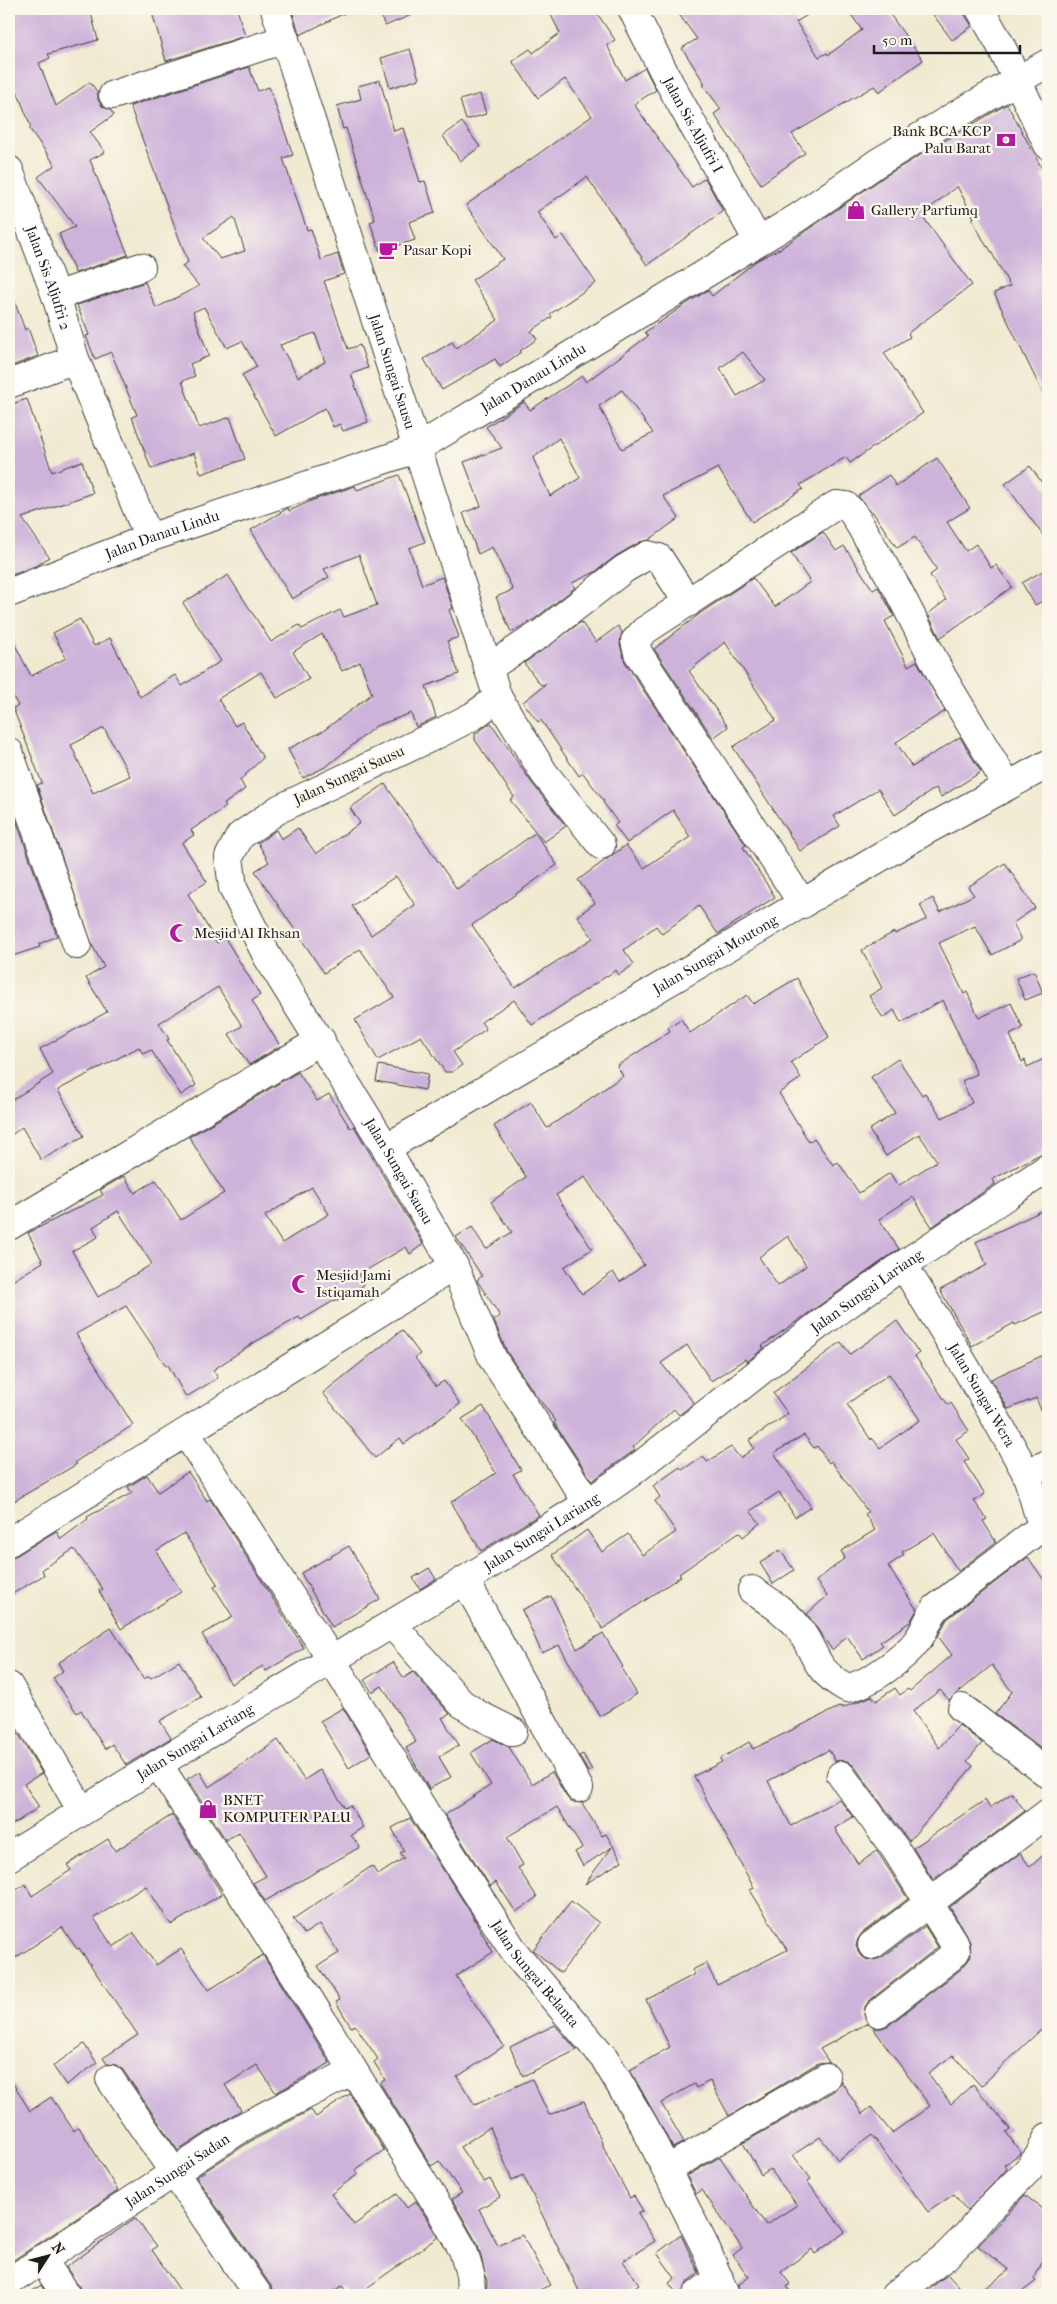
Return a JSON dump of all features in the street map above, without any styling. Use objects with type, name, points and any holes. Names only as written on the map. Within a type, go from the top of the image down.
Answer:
[{"type":"street","name":"Jalan Sungai Sausu","points":[[275,9],[498,698],[473,716],[279,809],[240,836],[229,857],[233,888],[267,956],[386,1148],[454,1266],[493,1359],[588,1503]]},
{"type":"street","name":"Jalan Sis Aljufri I","points":[[632,9],[670,84],[758,241]]},
{"type":"street","points":[[980,9],[1000,44],[1048,145]]},
{"type":"street","points":[[113,95],[285,39]]},
{"type":"street","name":"Jalan Danau Lindu","points":[[9,593],[149,538],[416,448],[797,218],[893,154],[1048,63]]},
{"type":"street","name":"Jalan Sis Aljufri 2","points":[[9,170],[56,296],[75,359],[149,538]]},
{"type":"street","points":[[56,296],[141,268]]},
{"type":"street","points":[[9,384],[75,359]]},
{"type":"street","points":[[803,904],[636,646],[638,635],[836,505],[846,506],[854,513],[898,590],[943,678],[1008,785]]},
{"type":"street","points":[[488,668],[542,633],[624,570],[648,555],[659,558],[688,603]]},
{"type":"street","points":[[498,698],[544,773],[601,846]]},
{"type":"street","points":[[9,752],[77,945]]},
{"type":"street","name":"Jalan Sungai Moutong","points":[[386,1148],[1008,785],[1048,764]]},
{"type":"street","points":[[9,1226],[320,1040]]},
{"type":"street","name":"Jalan Sungai Lariang","points":[[9,1857],[158,1764],[465,1580],[588,1503],[647,1460],[820,1324],[903,1265],[1048,1168]]},
{"type":"street","name":"Jalan Sungai Wera","points":[[903,1265],[977,1385],[1037,1468],[1033,1500],[1046,1530]]},
{"type":"street","points":[[9,1542],[454,1266]]},
{"type":"street","name":"Jalan Sungai Belanta","points":[[186,1433],[331,1659],[436,1830],[515,1953],[605,2060],[644,2125],[722,2287]]},
{"type":"street","points":[[752,1590],[787,1615],[798,1627],[821,1669],[836,1682],[847,1688],[855,1687],[865,1683],[906,1654],[917,1642],[930,1614],[936,1608],[1046,1530]]},
{"type":"street","points":[[465,1580],[579,1788]]},
{"type":"street","points":[[392,1624],[461,1703],[479,1715],[513,1732]]},
{"type":"street","points":[[9,1686],[82,1811]]},
{"type":"street","points":[[962,1708],[1048,1774]]},
{"type":"street","points":[[158,1764],[296,1978],[463,2250],[470,2274],[471,2292]]},
{"type":"street","points":[[841,1776],[896,1850],[955,1944],[956,1950],[951,1957],[879,2012]]},
{"type":"street","points":[[872,1945],[1048,1813]]},
{"type":"street","name":"Jalan Sungai Sadan","points":[[9,2282],[42,2258],[174,2174],[243,2127],[353,2071]]},
{"type":"street","points":[[666,2170],[826,2077]]},
{"type":"street","points":[[110,2080],[258,2295]]},
{"type":"street","points":[[895,2295],[951,2252],[987,2211],[1028,2170],[1039,2156],[1048,2137]]},
{"type":"street","points":[[42,2258],[66,2295]]},
{"type":"street","points":[[697,2295],[722,2287]]},
{"type":"building","points":[[15,9],[90,9],[98,40],[48,54],[50,58],[39,63],[56,106],[90,82],[98,93],[98,100],[102,106],[110,110],[114,115],[90,132],[105,152],[90,160],[128,255],[75,273],[59,234],[75,227],[38,177],[55,165],[29,128],[31,127],[9,70],[9,12]]},
{"type":"building","points":[[151,9],[237,9],[245,36],[166,61]]},
{"type":"building","points":[[296,9],[353,9],[300,35],[292,11]]},
{"type":"building","points":[[378,9],[426,9],[385,26]]},
{"type":"building","points":[[548,9],[594,9],[615,40],[607,45],[625,80],[645,68],[656,90],[634,104],[692,187],[705,178],[723,211],[647,265],[587,177],[537,212],[556,240],[563,235],[596,283],[550,314],[552,317],[531,331],[537,339],[500,367],[495,359],[442,390],[424,359],[452,342],[456,348],[498,320],[472,280],[503,259],[466,205],[592,116],[565,79],[538,98],[512,61],[530,49],[533,53],[560,33]]},
{"type":"building","points":[[675,9],[817,9],[796,22],[819,57],[827,53],[828,55],[862,30],[847,9],[886,9],[923,60],[879,92],[874,86],[792,134],[805,153],[761,184],[714,114],[721,109],[703,85],[705,84],[682,48],[697,39]]},
{"type":"building","points":[[929,9],[961,9],[972,26],[952,40]]},
{"type":"building","points":[[410,49],[419,79],[390,88],[381,58]]},
{"type":"building","points":[[249,67],[258,91],[269,87],[293,155],[283,158],[307,230],[311,229],[321,260],[338,254],[344,274],[324,281],[348,349],[360,345],[368,368],[351,374],[368,422],[343,431],[340,424],[333,427],[325,408],[276,436],[242,375],[257,367],[242,341],[227,348],[204,307],[193,312],[209,356],[190,364],[195,376],[182,381],[199,428],[230,417],[245,459],[201,474],[194,453],[151,469],[132,417],[137,415],[111,352],[95,359],[86,336],[89,335],[77,305],[145,282],[156,308],[199,286],[182,266],[188,262],[130,106]],"holes":[[[234,217],[245,251],[220,259],[203,238]],[[315,333],[325,362],[298,377],[280,345]]]},
{"type":"building","points":[[380,80],[394,131],[403,128],[420,182],[425,181],[435,213],[409,222],[415,240],[380,251],[370,222],[375,220],[346,128],[343,129],[337,106],[361,99],[358,86]]},
{"type":"building","points":[[480,94],[486,114],[466,120],[460,100]]},
{"type":"building","points":[[1007,104],[1045,174],[1042,176],[1048,187],[1048,404],[994,293],[1010,286],[972,219],[974,218],[957,186],[924,213],[926,215],[923,217],[972,285],[908,333],[910,337],[884,353],[923,413],[850,463],[846,457],[800,485],[803,489],[752,522],[718,468],[663,496],[679,518],[649,540],[640,542],[616,556],[595,572],[572,583],[575,588],[533,620],[511,632],[496,597],[513,590],[492,547],[478,554],[463,513],[481,506],[464,462],[502,448],[486,427],[524,402],[530,410],[582,376],[586,382],[648,336],[645,332],[708,290],[712,296],[756,261],[781,248],[885,176]],"holes":[[[743,352],[765,380],[737,396],[720,368]],[[622,390],[653,433],[622,449],[599,406]],[[559,438],[580,478],[550,496],[533,458]]]},
{"type":"building","points":[[462,122],[480,147],[460,161],[443,136]]},
{"type":"building","points":[[9,292],[11,292],[25,330],[28,328],[38,356],[9,367]]},
{"type":"building","points":[[27,399],[52,472],[82,461],[93,493],[22,518],[49,557],[38,565],[9,576],[9,405]]},
{"type":"building","points":[[937,458],[970,508],[947,522],[966,551],[976,544],[991,568],[996,565],[1012,587],[940,638],[928,614],[946,600],[930,575],[937,570],[915,537],[897,548],[872,511],[858,496],[889,475],[896,486]]},
{"type":"building","points":[[1030,466],[1048,491],[1048,542],[1005,484]]},
{"type":"building","points":[[399,475],[425,542],[409,548],[422,585],[442,577],[453,608],[449,610],[459,637],[447,641],[459,674],[426,686],[436,717],[416,727],[411,713],[376,726],[327,766],[303,778],[288,749],[323,731],[372,694],[360,662],[342,671],[322,634],[293,652],[309,679],[277,698],[261,672],[218,699],[235,726],[242,722],[263,758],[240,780],[245,789],[224,804],[226,807],[191,830],[194,835],[182,843],[207,882],[188,894],[217,943],[225,938],[260,995],[252,1001],[280,1046],[249,1065],[229,1034],[242,1026],[218,987],[159,1023],[169,1039],[167,1040],[196,1085],[181,1095],[151,1050],[143,1054],[139,1047],[58,1090],[84,1136],[41,1160],[22,1127],[9,1137],[9,1102],[53,1074],[40,1049],[107,1012],[86,978],[104,967],[92,945],[37,785],[42,783],[13,708],[18,706],[9,689],[9,633],[31,676],[66,658],[53,633],[80,619],[94,646],[110,638],[140,697],[175,675],[182,686],[221,661],[183,603],[228,575],[271,642],[299,625],[302,629],[340,610],[344,617],[377,605],[359,555],[324,569],[329,577],[292,599],[251,530],[288,508],[289,511],[313,500],[355,486],[357,490]],"holes":[[[104,728],[130,776],[93,793],[71,745]]]},
{"type":"building","points":[[823,532],[836,551],[844,546],[873,590],[878,587],[894,616],[885,621],[908,666],[917,661],[945,711],[896,742],[912,767],[960,737],[981,772],[941,797],[936,788],[895,815],[878,789],[834,816],[840,826],[800,851],[733,747],[776,720],[725,642],[689,671],[728,727],[713,738],[654,649],[702,612],[753,578],[775,607],[810,582],[791,553]]},
{"type":"building","points":[[1048,568],[1048,598],[1035,605],[1022,583]]},
{"type":"building","points":[[581,622],[596,642],[618,626],[622,632],[620,644],[625,662],[746,845],[743,847],[775,897],[718,934],[699,906],[662,934],[656,926],[624,950],[634,964],[619,975],[616,970],[532,1025],[514,1000],[481,1022],[486,1029],[453,1052],[462,1065],[452,1072],[445,1072],[421,1036],[378,1060],[355,1020],[394,997],[360,949],[324,973],[255,871],[269,862],[258,843],[276,830],[281,839],[298,828],[316,854],[360,823],[350,808],[385,784],[457,889],[535,833],[557,865],[472,925],[515,988],[593,938],[577,916],[595,903],[578,880],[626,845],[644,868],[690,837],[673,810],[627,843],[614,825],[618,823],[604,801],[583,773],[579,776],[541,720],[538,722],[523,702],[546,684],[541,685],[524,663]],"holes":[[[396,876],[415,905],[371,935],[352,906]]]},
{"type":"building","points":[[491,723],[532,783],[566,826],[544,842],[510,800],[514,797],[475,740],[475,734]]},
{"type":"building","points":[[9,800],[57,936],[39,944],[40,947],[9,957]]},
{"type":"building","points":[[1005,863],[1035,908],[1013,923],[1021,940],[992,955],[975,926],[939,943],[964,994],[967,992],[979,1018],[1011,1003],[1023,1028],[1010,1035],[1022,1062],[1025,1060],[1027,1067],[1048,1057],[1048,1150],[993,1179],[995,1184],[932,1227],[913,1197],[879,1219],[899,1249],[762,1346],[764,1348],[747,1362],[745,1359],[711,1381],[687,1345],[661,1363],[694,1403],[679,1415],[674,1409],[633,1447],[635,1450],[592,1481],[554,1423],[556,1421],[534,1393],[507,1352],[494,1321],[500,1316],[477,1280],[482,1276],[456,1237],[472,1227],[486,1249],[512,1232],[491,1202],[526,1177],[494,1126],[531,1102],[547,1128],[623,1076],[617,1066],[670,1031],[668,1027],[681,1019],[690,1033],[747,995],[753,1004],[797,978],[829,1037],[791,1062],[801,1078],[779,1093],[809,1142],[814,1138],[833,1165],[838,1162],[859,1193],[890,1173],[898,1186],[937,1161],[919,1134],[886,1156],[869,1130],[895,1113],[871,1077],[898,1059],[922,1095],[925,1093],[942,1118],[972,1103],[962,1081],[977,1074],[943,1000],[901,1023],[894,1010],[883,1018],[869,996],[882,988],[862,950],[894,932],[895,934],[927,919],[920,905],[933,898],[940,912],[974,895],[968,887]],"holes":[[[585,1177],[644,1265],[620,1282],[613,1272],[582,1294],[564,1267],[592,1249],[556,1195]],[[788,1236],[806,1266],[778,1286],[759,1257]]]},
{"type":"building","points":[[1034,971],[1043,993],[1025,1000],[1016,978]]},
{"type":"building","points":[[379,1065],[428,1074],[425,1090],[376,1081]]},
{"type":"building","points":[[298,1072],[317,1101],[329,1094],[350,1128],[354,1126],[423,1244],[410,1254],[406,1247],[358,1275],[364,1285],[338,1301],[337,1299],[301,1320],[299,1317],[255,1342],[213,1370],[218,1378],[186,1397],[168,1365],[166,1366],[126,1306],[76,1334],[133,1425],[75,1462],[77,1464],[9,1504],[9,1283],[43,1262],[28,1233],[103,1195],[100,1190],[124,1176],[135,1193],[156,1180],[181,1220],[224,1193],[189,1137]],"holes":[[[312,1187],[329,1214],[282,1243],[265,1216]],[[118,1211],[152,1264],[98,1297],[72,1251],[98,1237],[93,1227]]]},
{"type":"building","points":[[1048,1208],[1048,1310],[1015,1325],[1014,1323],[972,1346],[940,1290],[987,1265],[976,1242]]},
{"type":"building","points":[[897,1321],[919,1353],[915,1356],[948,1405],[951,1403],[969,1431],[956,1439],[969,1459],[964,1462],[985,1494],[974,1501],[987,1519],[983,1521],[996,1542],[958,1571],[934,1533],[902,1552],[904,1555],[888,1566],[917,1610],[910,1622],[880,1642],[883,1645],[863,1659],[847,1636],[832,1650],[807,1614],[827,1596],[816,1581],[845,1558],[841,1551],[875,1530],[865,1514],[868,1512],[831,1461],[829,1463],[817,1446],[814,1448],[804,1435],[774,1453],[811,1507],[795,1517],[779,1492],[750,1511],[760,1523],[743,1537],[739,1532],[679,1574],[681,1576],[603,1629],[552,1555],[587,1530],[602,1552],[628,1534],[642,1555],[676,1532],[655,1501],[660,1497],[653,1486],[680,1467],[682,1470],[703,1456],[707,1462],[731,1447],[740,1458],[754,1448],[749,1440],[788,1414],[773,1393],[841,1342],[850,1354]],"holes":[[[889,1374],[920,1420],[880,1448],[872,1438],[871,1440],[847,1404]]]},
{"type":"building","points":[[402,1330],[420,1354],[415,1358],[436,1386],[444,1381],[460,1404],[404,1444],[400,1438],[375,1458],[323,1393]]},
{"type":"building","points":[[1048,1353],[1048,1426],[1036,1398],[1008,1409],[991,1379]]},
{"type":"building","points":[[483,1406],[521,1470],[513,1474],[539,1515],[481,1551],[451,1502],[496,1473],[462,1419]]},
{"type":"building","points":[[188,1472],[207,1501],[210,1499],[304,1648],[266,1671],[263,1666],[231,1684],[202,1634],[233,1617],[214,1587],[218,1585],[184,1533],[156,1551],[181,1592],[121,1629],[99,1591],[103,1589],[74,1549],[42,1569],[44,1575],[9,1596],[9,1558],[56,1531],[61,1539],[88,1519],[87,1517],[132,1493],[128,1487],[147,1475],[158,1492]]},
{"type":"building","points":[[349,1546],[380,1599],[332,1627],[301,1573]]},
{"type":"building","points":[[780,1550],[794,1570],[773,1584],[760,1563]]},
{"type":"building","points":[[1028,1557],[1048,1586],[1048,1754],[995,1714],[1012,1692],[992,1665],[949,1700],[940,1690],[913,1711],[939,1748],[959,1725],[982,1743],[967,1761],[973,1766],[909,1841],[854,1766],[847,1761],[835,1761],[829,1750],[768,1781],[791,1826],[839,1799],[853,1817],[835,1828],[858,1864],[877,1851],[908,1899],[862,1933],[856,1946],[860,1955],[866,1959],[874,1960],[881,1958],[925,1926],[938,1947],[869,2001],[865,2007],[864,2015],[868,2023],[820,2049],[829,2062],[818,2063],[729,2116],[710,2081],[696,2088],[694,2084],[661,2103],[684,2142],[673,2148],[630,2070],[670,2047],[646,2000],[695,1974],[692,1970],[706,1963],[717,1985],[787,1950],[750,1890],[754,1888],[694,1776],[722,1762],[720,1759],[749,1742],[753,1749],[841,1706],[842,1708],[872,1696],[876,1701],[895,1688],[900,1695],[908,1689],[910,1691],[952,1655],[938,1636],[947,1619]]},
{"type":"building","points":[[429,1568],[436,1579],[420,1589],[413,1578]]},
{"type":"building","points":[[551,1596],[577,1649],[603,1633],[637,1694],[600,1716],[559,1645],[542,1653],[522,1610]]},
{"type":"building","points":[[111,1628],[144,1679],[149,1676],[151,1678],[179,1661],[201,1697],[160,1721],[171,1738],[126,1765],[112,1744],[105,1749],[81,1710],[77,1713],[53,1678],[63,1671],[58,1663]]},
{"type":"building","points":[[393,1662],[404,1678],[413,1672],[450,1714],[442,1718],[459,1745],[439,1757],[451,1777],[429,1789],[406,1748],[416,1742],[382,1686],[372,1692],[364,1680]]},
{"type":"building","points":[[343,1708],[371,1754],[349,1768],[320,1721]]},
{"type":"building","points":[[9,1719],[42,1773],[24,1784],[39,1807],[9,1827]]},
{"type":"building","points":[[493,1739],[509,1747],[532,1784],[552,1772],[571,1802],[582,1803],[602,1836],[606,1834],[622,1861],[585,1884],[612,1847],[583,1866],[575,1852],[582,1848],[557,1807],[507,1837],[523,1865],[518,1868],[537,1897],[516,1912],[496,1882],[490,1886],[445,1815],[491,1785],[471,1753]]},
{"type":"building","points":[[278,1740],[304,1780],[320,1770],[345,1808],[350,1805],[363,1827],[351,1835],[360,1847],[265,1901],[253,1883],[266,1876],[239,1832],[226,1840],[187,1779],[200,1772],[209,1787]]},
{"type":"building","points":[[583,1754],[592,1770],[588,1772],[579,1756]]},
{"type":"building","points":[[1012,1793],[1025,1811],[933,1880],[913,1848],[985,1800],[990,1808]]},
{"type":"building","points":[[172,1815],[222,1894],[171,1925],[146,1886],[94,1918],[113,1947],[134,1933],[156,1965],[181,1949],[209,1990],[263,1955],[330,2063],[276,2093],[257,2065],[225,2085],[241,2110],[178,2151],[123,2070],[116,2065],[107,2064],[103,2058],[138,2035],[79,1948],[77,1949],[62,1927],[9,1962],[9,1895],[25,1884],[32,1896],[71,1870],[67,1865],[108,1839],[115,1851]]},
{"type":"building","points":[[410,1818],[471,1913],[493,1952],[456,1976],[504,2046],[457,2077],[475,2105],[532,2079],[549,2115],[584,2101],[608,2157],[630,2198],[634,2196],[643,2211],[638,2214],[655,2241],[623,2261],[639,2284],[623,2295],[581,2295],[523,2175],[512,2180],[490,2127],[460,2147],[484,2182],[490,2179],[500,2197],[479,2209],[498,2246],[522,2235],[550,2285],[529,2295],[486,2295],[487,2282],[478,2245],[452,2199],[462,2193],[439,2161],[431,2166],[380,2083],[385,2080],[374,2062],[378,2059],[355,2025],[351,2027],[336,2002],[340,2000],[318,1966],[339,1953],[320,1924],[304,1934],[293,1919],[372,1866],[378,1875],[404,1858],[400,1853],[404,1851],[392,1828]]},
{"type":"building","points":[[1048,1851],[1048,2023],[981,2086],[953,2055],[928,2073],[951,2104],[973,2084],[1010,2129],[1006,2132],[1021,2153],[1004,2165],[1007,2169],[967,2211],[954,2194],[928,2212],[872,2135],[838,2160],[820,2137],[793,2155],[811,2179],[807,2181],[845,2232],[815,2254],[812,2249],[781,2272],[790,2284],[787,2287],[793,2295],[740,2295],[738,2285],[749,2277],[733,2255],[742,2248],[702,2190],[696,2194],[687,2176],[720,2157],[766,2225],[797,2205],[770,2169],[761,2175],[743,2143],[834,2091],[841,2081],[862,2114],[871,2107],[892,2133],[930,2106],[873,2028],[882,2028],[889,2025],[961,1969],[968,1961],[971,1955],[970,1942],[950,1907],[1020,1853],[1030,1867]]},
{"type":"building","points":[[571,1901],[599,1923],[561,1973],[533,1950]]},
{"type":"building","points":[[555,2025],[577,2050],[523,2076],[510,2047]]},
{"type":"building","points":[[84,2044],[97,2063],[66,2085],[53,2066]]},
{"type":"building","points":[[9,2077],[30,2111],[51,2097],[74,2131],[79,2127],[118,2191],[9,2263]]},
{"type":"building","points":[[350,2094],[384,2150],[355,2170],[358,2174],[331,2194],[354,2225],[397,2194],[407,2208],[416,2201],[438,2237],[357,2295],[349,2295],[342,2286],[328,2295],[273,2295],[271,2286],[196,2177],[251,2141],[311,2110],[316,2117]]},
{"type":"building","points":[[1025,2195],[1048,2214],[1048,2251],[1034,2279],[1036,2281],[1018,2295],[976,2295],[1009,2270],[978,2246]]},
{"type":"building","points":[[135,2218],[157,2246],[152,2250],[183,2295],[81,2295],[79,2286],[66,2267]]},
{"type":"building","points":[[681,2235],[699,2273],[687,2283],[682,2295],[678,2295],[669,2283],[675,2278],[657,2253]]},
{"type":"building","points":[[948,2275],[966,2295],[923,2295],[940,2280]]},
{"type":"building","points":[[41,2285],[47,2295],[27,2295]]},
{"type":"place","name":"Bank BCA KCP Palu Barat","points":[[1006,140]]},
{"type":"place","name":"Gallery Parfumq","points":[[856,210]]},
{"type":"place","name":"Pasar Kopi","points":[[388,250]]},
{"type":"place","name":"Mesjid Al Ikhsan","points":[[179,933]]},
{"type":"place","name":"Mesjid Jami Istiqamah","points":[[301,1284]]},
{"type":"place","name":"BNET KOMPUTER PALU","points":[[208,1809]]}]
